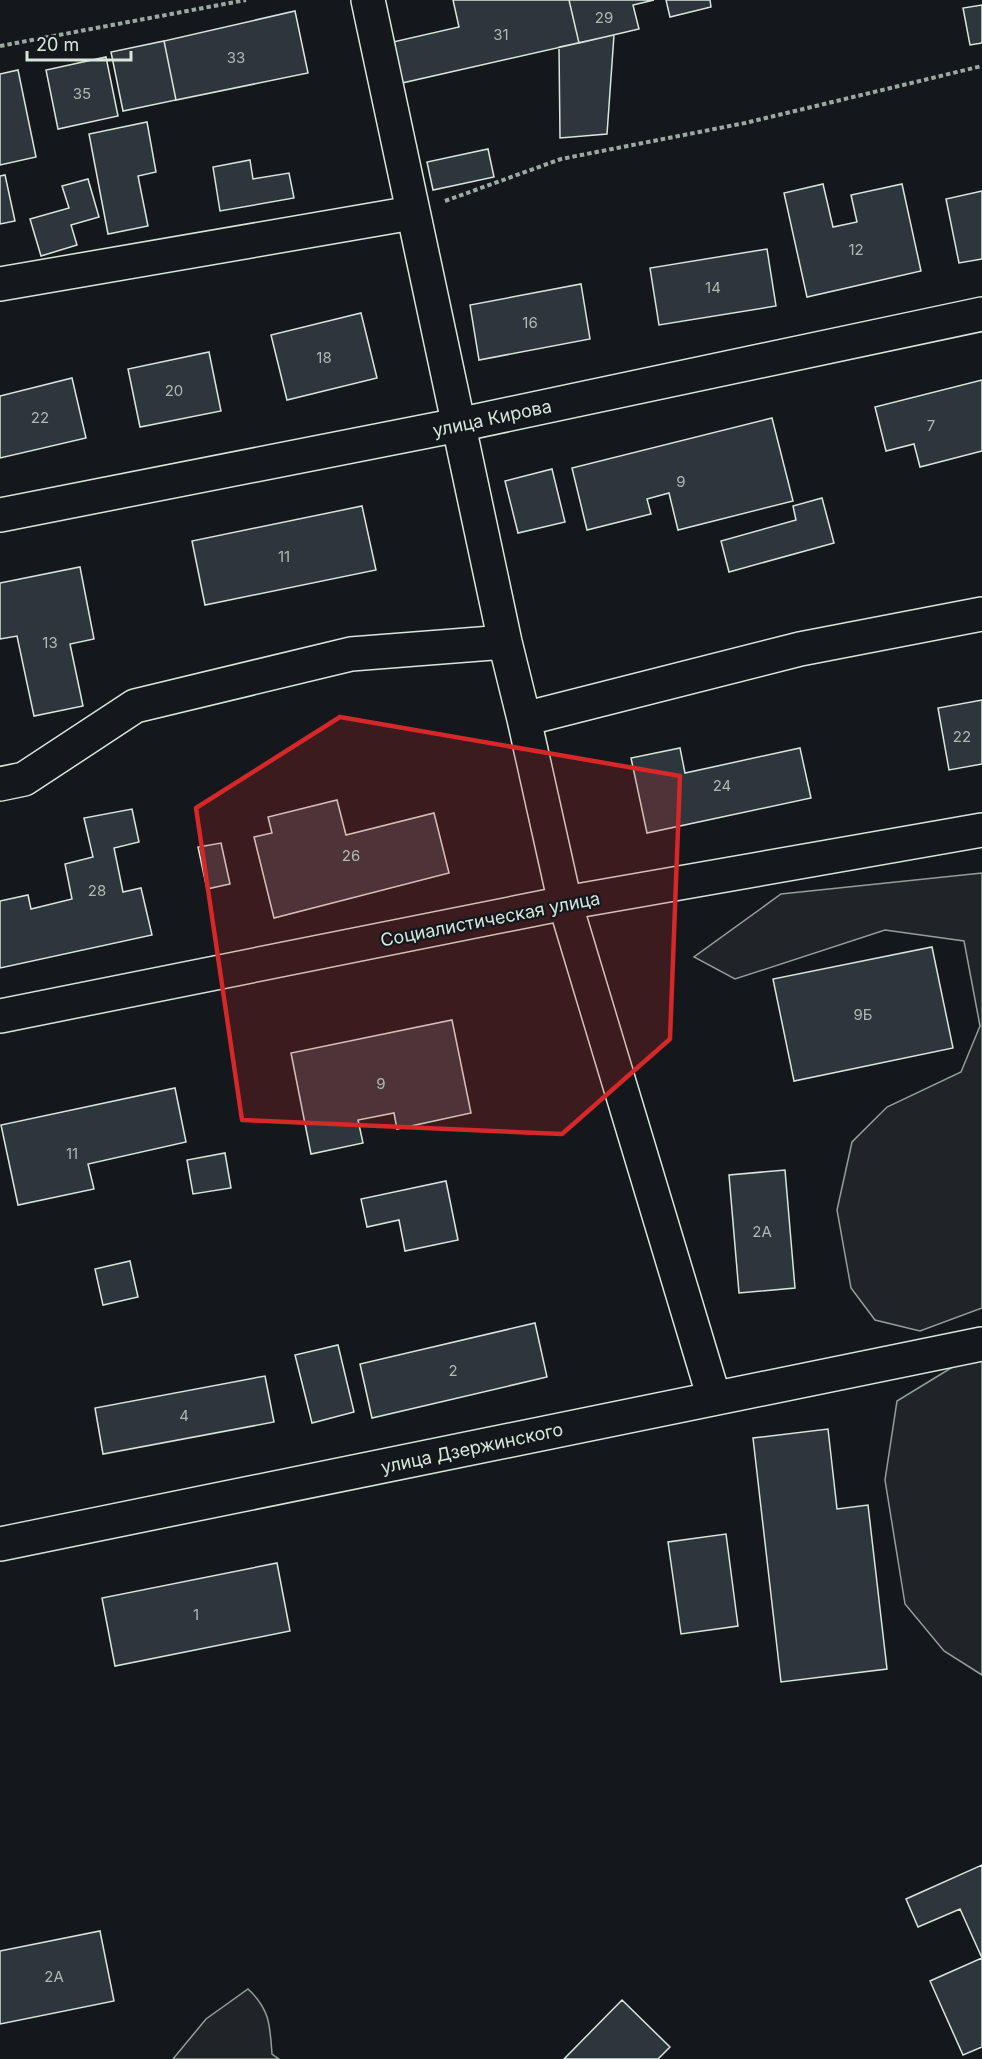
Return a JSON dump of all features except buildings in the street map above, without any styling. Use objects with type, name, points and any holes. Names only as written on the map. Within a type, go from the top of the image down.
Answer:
[{"type":"street","points":[[368,0],[505,642],[565,903],[714,1398]]},
{"type":"street","points":[[0,284],[412,213]]},
{"type":"street","name":"улица Кирова","points":[[0,515],[458,425],[982,314]]},
{"type":"street","points":[[524,719],[800,650],[982,614]]},
{"type":"street","points":[[0,784],[24,779],[135,706],[351,654],[505,642]]},
{"type":"street","name":"Социалистическая улица","points":[[0,1016],[565,903],[982,830]]},
{"type":"street","name":"улица Дзержинского","points":[[0,1544],[982,1344]]},
{"type":"path","points":[[0,46],[246,0]]},
{"type":"path","points":[[412,213],[561,159],[745,123],[982,66]]},
{"type":"highlighted area","points":[[340,717],[680,776],[670,1039],[562,1134],[242,1120],[196,808]]},
{"type":"shaded area","points":[[982,873],[982,1308],[920,1331],[875,1320],[851,1288],[837,1210],[852,1142],[887,1107],[961,1072],[980,1026],[964,941],[885,930],[735,979],[694,957],[781,894]]},
{"type":"shaded area","points":[[982,1355],[982,1675],[944,1651],[905,1604],[885,1480],[897,1401],[951,1368]]},
{"type":"shaded area","points":[[248,1989],[265,2011],[268,2018],[272,2054],[279,2059],[173,2059],[206,2019]]}]
